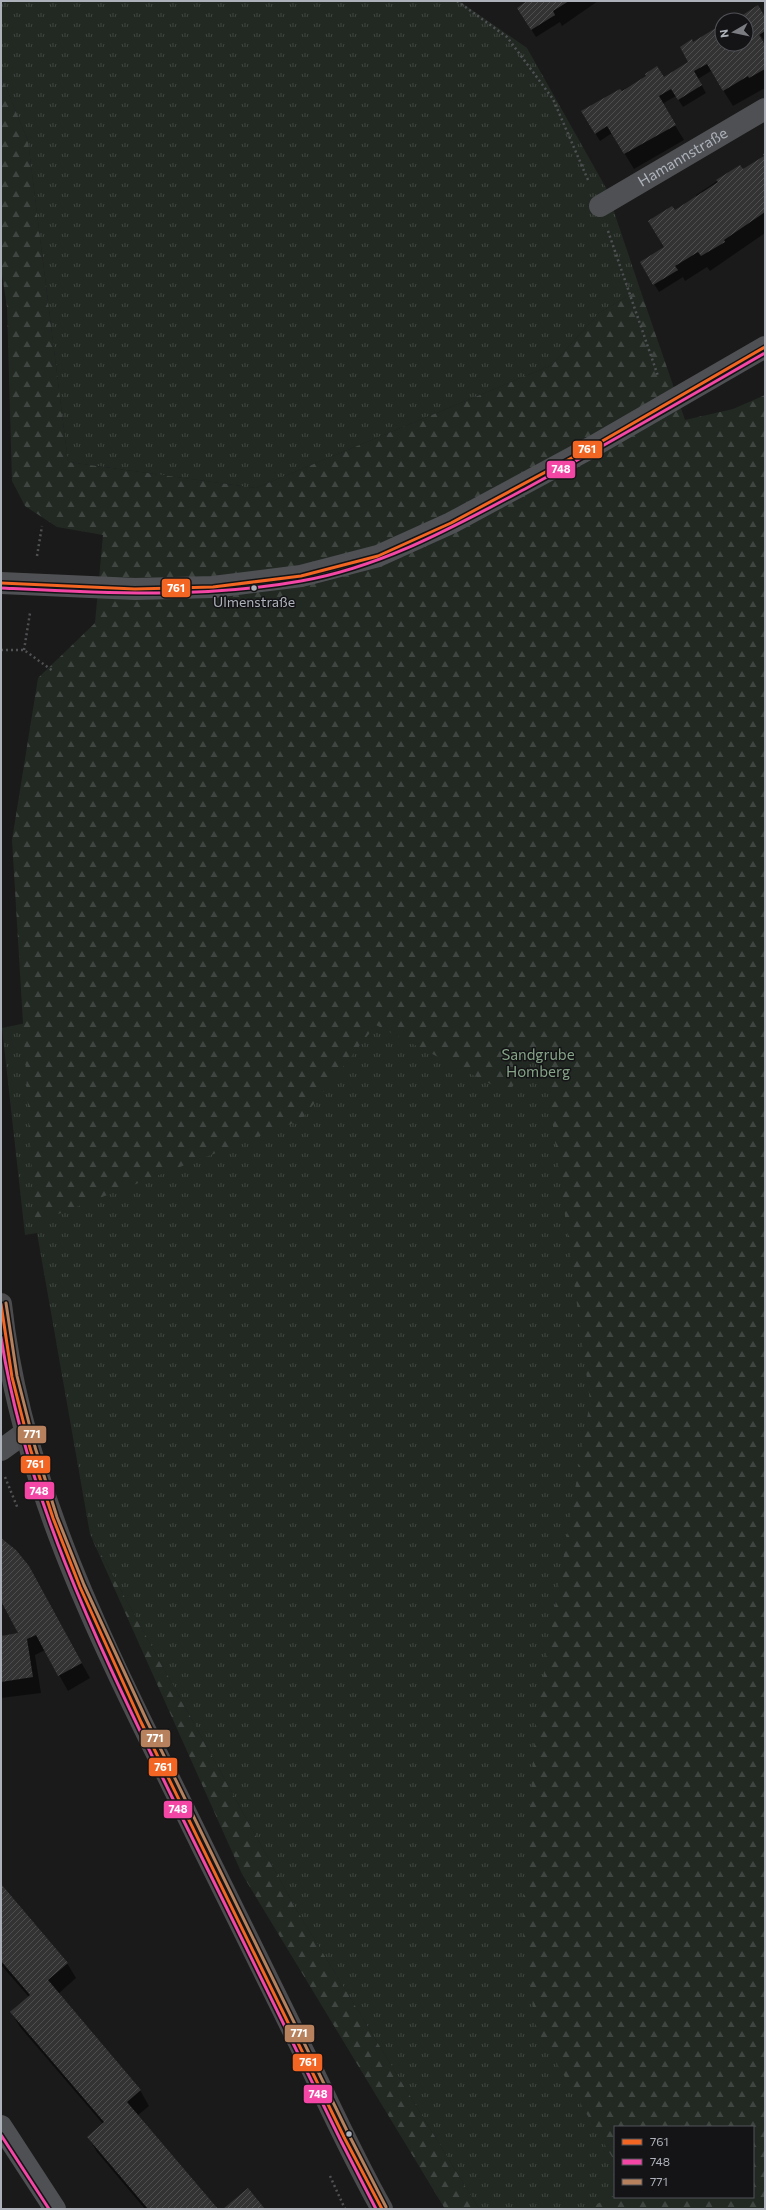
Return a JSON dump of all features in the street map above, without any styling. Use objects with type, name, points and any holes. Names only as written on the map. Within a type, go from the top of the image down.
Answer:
[{"type":"main road","points":[[1,1304],[11,1372],[26,1432],[56,1528],[78,1585],[118,1672],[333,2114],[382,2209]]},
{"type":"street","name":"Hamannstraße","points":[[600,206],[765,109]]},
{"type":"street","points":[[1,583],[135,589],[213,588],[301,576],[378,556],[451,523],[592,447],[765,347]]},
{"type":"street","points":[[1,1450],[26,1432]]},
{"type":"street","points":[[1,2126],[55,2209]]},
{"type":"path","points":[[1,650],[24,650],[53,671]]},
{"type":"green space","points":[[1,1],[459,1],[527,48],[606,188],[640,289],[599,313],[552,365],[256,488],[68,462],[28,141],[1,75]]},
{"type":"green space","points":[[1,75],[28,141],[68,462],[256,488],[552,365],[599,313],[640,289],[685,420],[733,409],[765,395],[765,2209],[587,2209],[614,2196],[614,2198],[754,2198],[754,2126],[614,2126],[614,2160],[536,2028],[522,1924],[536,1719],[590,1401],[542,1045],[508,1093],[376,1025],[301,1120],[35,1223],[12,840],[38,678],[95,623],[103,535],[57,527],[25,506],[12,481],[7,307],[1,268]]},
{"type":"green space","name":"Sandgrube Homberg","points":[[650,679],[765,2209],[479,2209],[296,1909],[90,1534],[37,1233],[25,1235],[2,1028],[146,998]]},
{"type":"green space","points":[[90,1534],[296,1909],[479,2209],[445,2209],[242,1874]]},
{"type":"building","points":[[527,1],[569,1],[553,11],[555,15],[531,30],[517,8]]},
{"type":"building","points":[[758,5],[765,17],[765,31],[759,35],[765,45],[765,69],[749,78],[748,76],[723,91],[707,64],[694,71],[702,85],[678,100],[671,89],[659,96],[676,125],[624,154],[607,126],[595,134],[581,111],[620,89],[622,91],[646,76],[645,74],[657,66],[664,77],[688,62],[680,47],[692,39],[693,42],[714,29],[714,52],[754,52],[754,12],[747,12]]},
{"type":"building","points":[[765,153],[765,212],[724,240],[725,242],[701,256],[698,252],[675,266],[678,270],[653,285],[640,262],[664,247],[648,221],[672,206],[675,210],[718,182],[716,180],[740,165],[743,169],[764,156],[763,154]]},
{"type":"building","points":[[1,1538],[16,1550],[29,1566],[82,1663],[58,1676],[36,1635],[27,1639],[33,1677],[1,1682],[1,1636],[18,1633],[1,1601]]},
{"type":"building","points":[[1,1884],[68,1963],[48,1980],[141,2090],[127,2102],[218,2209],[148,2209],[87,2137],[104,2122],[10,2012],[30,1995],[1,1961]]},
{"type":"building","points":[[248,2188],[265,2209],[223,2209],[235,2199]]},
{"type":"transit line","name":"761","points":[[1,583],[135,589],[213,587],[301,576],[378,556],[451,523],[592,447],[765,347]]},
{"type":"transit line","name":"748","points":[[1,588],[114,593],[188,592],[264,587],[331,575],[388,556],[444,531],[615,439],[765,353]]},
{"type":"transit line","name":"771","points":[[6,1303],[17,1376],[35,1447],[57,1517],[84,1585],[146,1719],[350,2137],[386,2207]]},
{"type":"transit line","name":"761","points":[[1,1304],[12,1377],[30,1448],[53,1518],[80,1587],[141,1722],[345,2139],[382,2209]]},
{"type":"transit line","name":"748","points":[[1,1337],[13,1397],[28,1456],[68,1571],[92,1627],[170,1793],[376,2209]]},
{"type":"transit line","name":"748","points":[[1,2135],[49,2209]]},
{"type":"place","name":"Ulmenstraße","points":[[254,588]]}]
